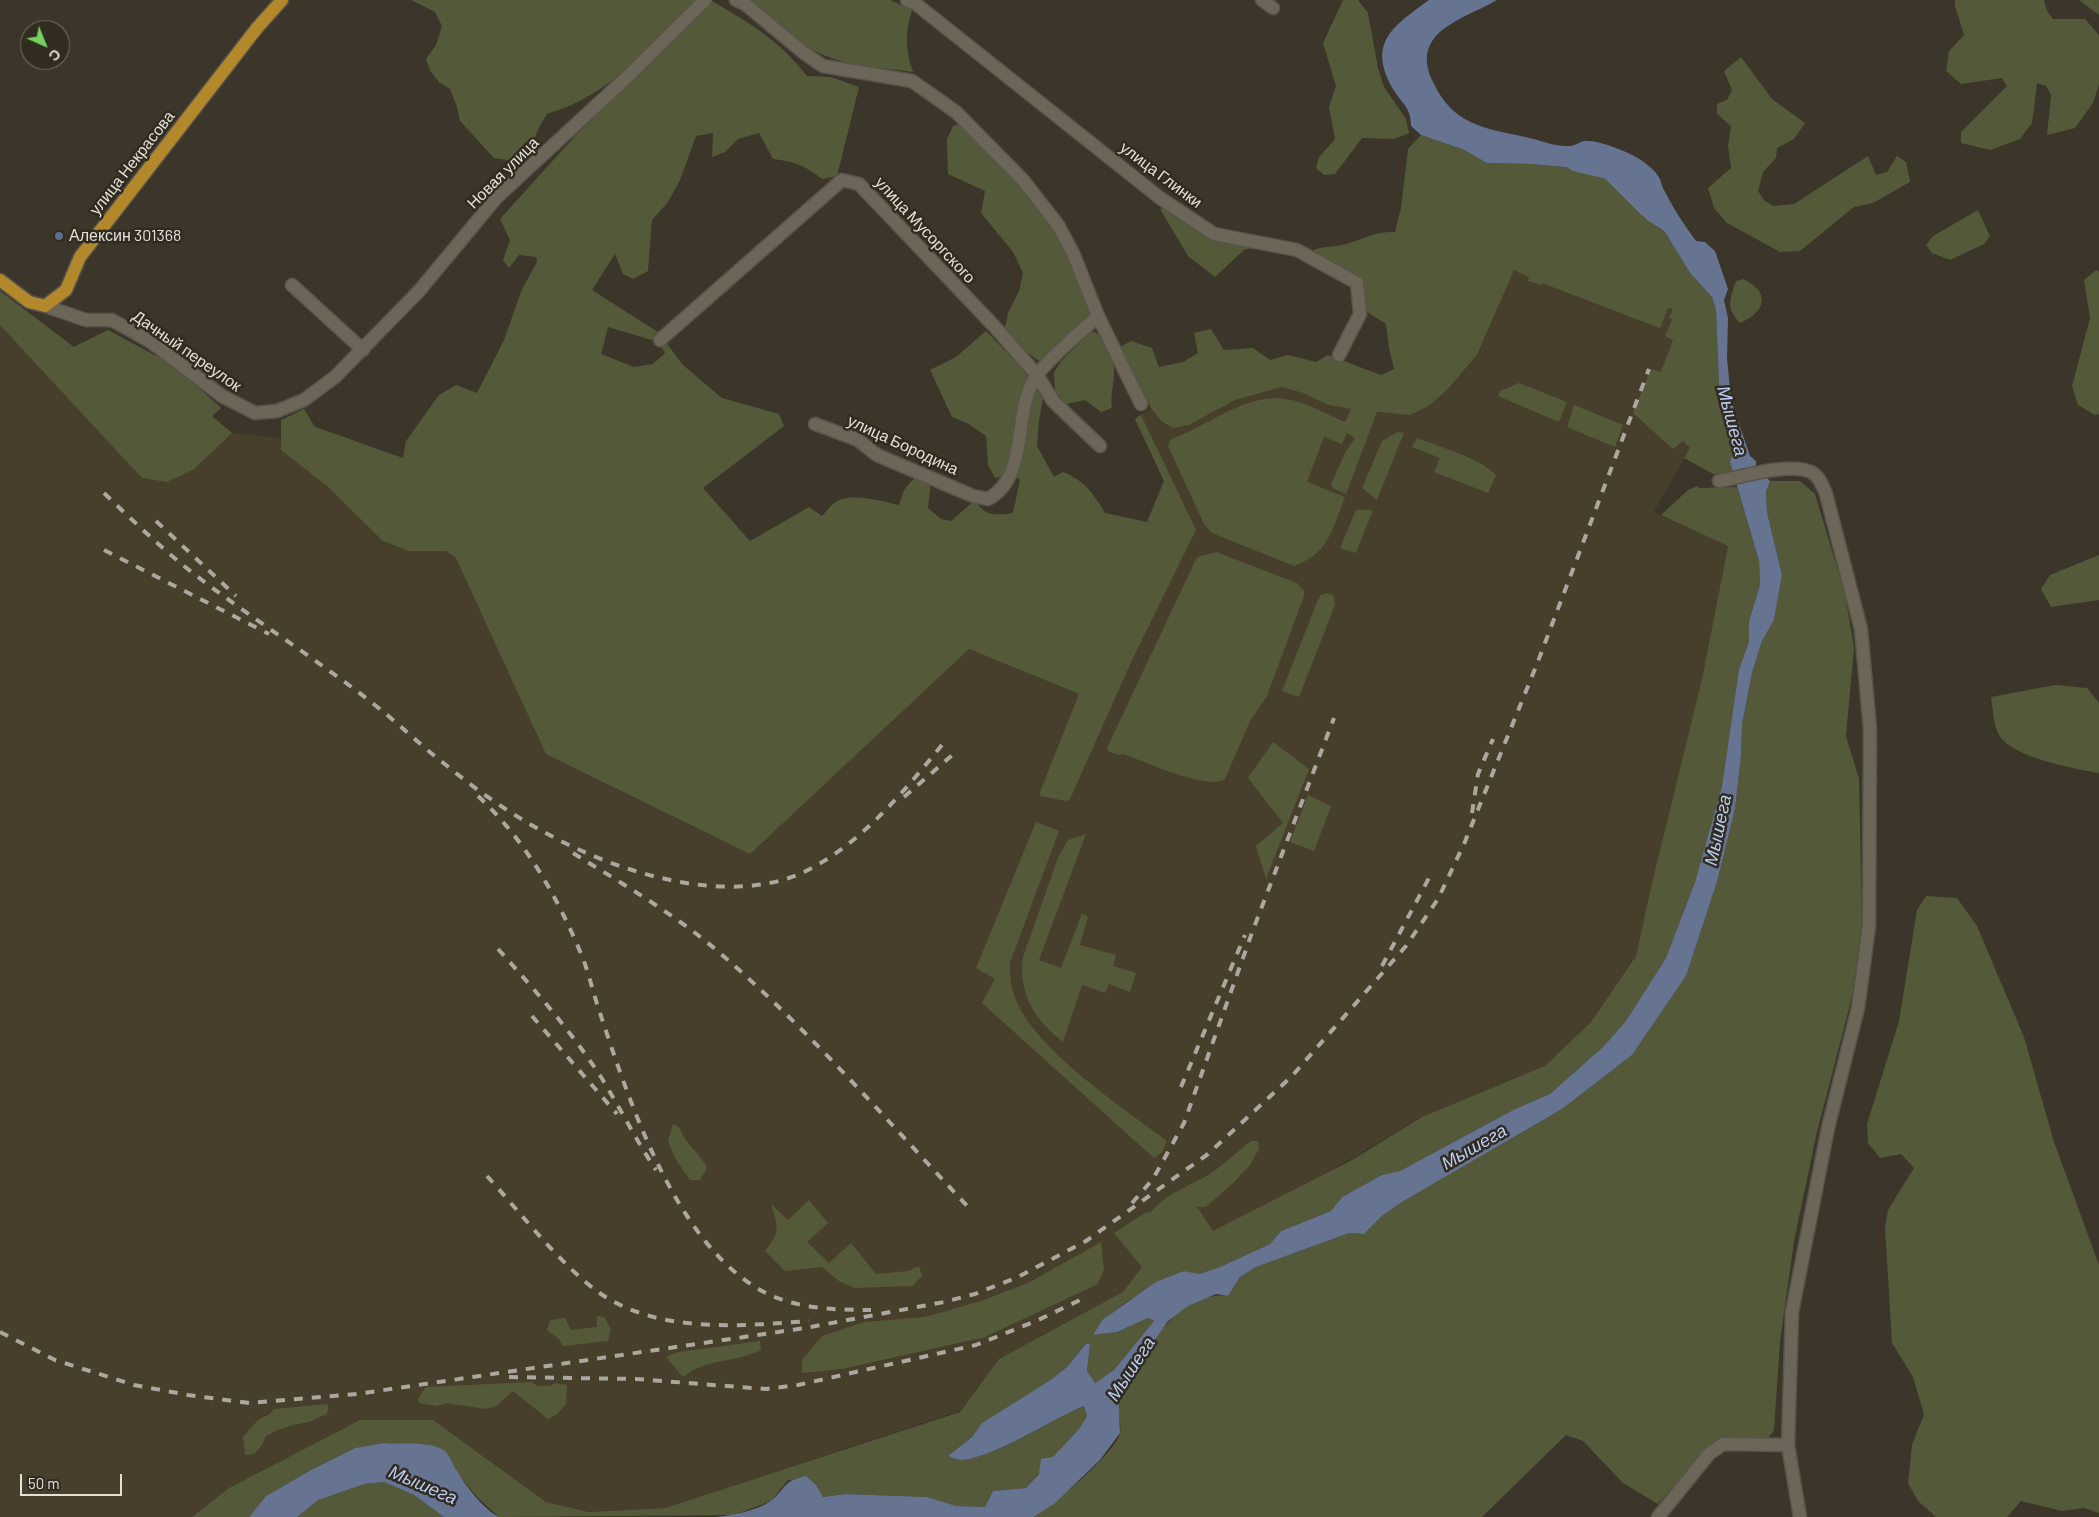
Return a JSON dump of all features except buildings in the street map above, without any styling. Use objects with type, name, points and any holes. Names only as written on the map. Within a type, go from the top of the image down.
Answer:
[{"type":"main road","name":"улица Некрасова","points":[[45,306],[66,290],[80,257],[257,28],[282,0]]},
{"type":"main road","points":[[0,280],[29,302],[45,306]]},
{"type":"street","name":"Новая улица","points":[[309,396],[335,377],[419,291],[497,197],[625,79],[706,0]]},
{"type":"street","points":[[736,0],[746,4],[804,53],[823,66],[912,81],[956,112],[1024,180],[1058,225],[1073,253],[1098,316],[1142,404]]},
{"type":"street","name":"улица Глинки","points":[[907,0],[916,4],[1160,198],[1214,234],[1297,250],[1357,283],[1360,314],[1338,355]]},
{"type":"street","points":[[1262,0],[1273,8]]},
{"type":"street","name":"улица Мусоргского","points":[[660,340],[842,180],[859,184],[1037,375],[1053,400],[1100,446]]},
{"type":"street","points":[[292,285],[363,350]]},
{"type":"street","name":"Дачный переулок","points":[[45,306],[86,320],[112,320],[151,342],[222,396],[255,413],[277,411],[309,396]]},
{"type":"street","points":[[1037,375],[1098,316]]},
{"type":"street","name":"улица Бородина","points":[[815,424],[858,440],[885,458],[973,496],[988,499],[999,492],[1008,481],[1014,462],[1026,398],[1037,375]]},
{"type":"street","points":[[1719,481],[1797,468],[1812,473],[1820,482],[1826,494],[1861,629],[1870,729],[1869,926],[1858,1008],[1828,1128],[1792,1312],[1788,1445],[1800,1517]]},
{"type":"street","points":[[1658,1517],[1708,1454],[1723,1444],[1788,1445]]},
{"type":"shaded area","points":[[1529,233],[1676,308],[1685,326],[1664,423],[1690,448],[1654,512],[1728,545],[1702,680],[1636,956],[1591,1022],[1545,1066],[1422,1117],[1123,1293],[999,1359],[960,1411],[665,1508],[586,1512],[546,1502],[433,1420],[360,1420],[229,1488],[192,1517],[0,1517],[0,291],[73,347],[108,330],[221,408],[212,416],[232,433],[280,438],[316,455],[336,433],[368,446],[386,506],[456,558],[964,652],[969,649],[1076,693],[1164,481],[1135,419],[1151,408],[1161,421],[1173,428],[1189,425],[1235,400],[1282,387],[1303,393],[1328,405],[1366,411],[1393,414],[1430,405],[1447,390],[1477,356]]},
{"type":"green space","points":[[411,0],[695,0],[652,45],[612,81],[582,100],[547,114],[538,129],[531,150],[513,161],[494,158],[460,121],[450,89],[439,82],[430,71],[426,59],[436,45],[442,26],[435,12]]},
{"type":"green space","points":[[748,0],[890,0],[912,10],[907,41],[908,56],[913,72],[858,65],[826,56],[795,38]]},
{"type":"green space","points":[[1343,0],[1358,0],[1368,13],[1378,68],[1384,87],[1406,119],[1409,133],[1394,139],[1362,138],[1335,174],[1324,175],[1316,168],[1319,157],[1335,139],[1329,107],[1336,86],[1323,43]]},
{"type":"green space","points":[[1955,0],[2044,0],[2047,11],[2053,19],[2085,19],[2099,35],[2099,84],[2093,103],[2075,128],[2047,135],[2051,95],[2046,86],[2037,83],[2032,123],[2020,139],[1990,150],[1961,143],[1961,132],[2007,86],[2002,78],[1961,84],[1946,71],[1949,51],[1964,35]]},
{"type":"green space","points":[[2079,0],[2099,0],[2099,15]]},
{"type":"green space","points":[[712,1],[764,34],[786,52],[807,76],[831,77],[859,87],[837,176],[822,179],[799,165],[773,159],[759,133],[738,139],[725,152],[712,157],[713,133],[696,136],[680,180],[668,202],[652,220],[648,271],[633,279],[623,274],[615,254],[592,290],[661,334],[655,341],[608,327],[601,354],[634,367],[653,364],[665,353],[658,342],[665,341],[683,365],[722,398],[779,414],[784,426],[703,488],[750,541],[809,507],[822,516],[833,504],[848,498],[874,499],[899,505],[904,490],[916,476],[931,482],[928,508],[941,519],[951,521],[975,500],[982,509],[991,514],[1013,513],[1020,480],[1011,473],[995,478],[988,465],[986,436],[967,423],[952,417],[930,370],[956,357],[986,331],[1019,365],[1043,398],[1037,446],[1054,477],[1063,472],[1083,483],[1105,513],[1147,522],[1164,481],[1135,419],[1141,415],[1196,530],[1132,660],[1070,799],[1066,801],[1040,796],[1040,792],[1079,694],[969,649],[750,854],[546,754],[456,558],[446,551],[409,551],[383,541],[327,486],[281,450],[281,420],[304,409],[315,427],[403,458],[406,441],[439,395],[456,385],[477,393],[504,340],[522,289],[537,262],[536,257],[519,255],[509,268],[503,260],[510,240],[500,219],[576,135]]},
{"type":"green space","points":[[1741,57],[1772,99],[1805,123],[1794,139],[1777,148],[1776,158],[1763,172],[1758,191],[1764,200],[1773,206],[1794,204],[1868,156],[1876,175],[1887,172],[1897,156],[1906,162],[1910,182],[1873,203],[1854,207],[1800,251],[1780,252],[1727,223],[1714,208],[1708,188],[1731,168],[1728,146],[1731,126],[1717,114],[1717,104],[1727,100],[1732,90],[1724,71]]},
{"type":"green space","points":[[959,124],[1023,188],[1051,223],[1073,263],[1091,314],[1039,361],[1021,348],[1005,328],[1008,313],[1019,291],[1023,273],[1013,252],[981,213],[985,191],[948,174],[947,139],[953,126]]},
{"type":"green space","points":[[1421,135],[1462,149],[1487,163],[1531,164],[1598,170],[1611,167],[1621,170],[1643,209],[1659,229],[1665,232],[1690,273],[1712,297],[1716,310],[1719,385],[1734,451],[1730,462],[1733,472],[1713,474],[1684,458],[1690,448],[1683,441],[1673,449],[1633,413],[1651,369],[1661,372],[1673,340],[1665,336],[1672,319],[1669,318],[1673,309],[1668,308],[1660,328],[1542,283],[1541,285],[1528,281],[1529,277],[1514,270],[1477,355],[1447,390],[1430,405],[1410,415],[1377,412],[1346,494],[1332,488],[1331,484],[1346,451],[1355,438],[1347,433],[1342,444],[1324,437],[1307,482],[1345,497],[1328,539],[1315,554],[1306,561],[1294,566],[1212,533],[1204,524],[1168,446],[1171,439],[1233,409],[1265,399],[1281,398],[1299,402],[1345,422],[1351,409],[1328,405],[1303,393],[1282,387],[1235,400],[1189,425],[1173,428],[1161,421],[1151,408],[1120,347],[1131,341],[1152,348],[1159,367],[1183,362],[1198,353],[1194,333],[1211,329],[1224,350],[1253,348],[1270,360],[1288,355],[1316,362],[1328,355],[1381,375],[1394,369],[1386,324],[1364,310],[1363,288],[1308,253],[1317,249],[1346,244],[1376,234],[1395,232],[1401,208],[1408,149]]},
{"type":"green space","points":[[1169,207],[1213,237],[1256,246],[1244,250],[1215,277],[1188,256],[1160,209]]},
{"type":"green space","points":[[1978,210],[1990,236],[1984,244],[1950,260],[1932,253],[1926,245],[1933,236]]},
{"type":"green space","points":[[2096,270],[2099,272],[2099,414],[2095,415],[2078,405],[2072,386],[2090,318],[2084,280]]},
{"type":"green space","points":[[1743,279],[1758,290],[1762,302],[1760,308],[1755,313],[1740,323],[1732,312],[1730,303],[1736,281]]},
{"type":"green space","points":[[0,291],[74,347],[108,330],[175,366],[221,408],[212,416],[232,433],[194,469],[167,482],[142,478],[0,325]]},
{"type":"green space","points":[[1091,331],[1102,335],[1114,367],[1112,408],[1101,412],[1085,400],[1066,404],[1055,392],[1054,373],[1061,361]]},
{"type":"green space","points":[[1519,383],[1567,402],[1559,422],[1498,396],[1500,391]]},
{"type":"green space","points":[[1574,405],[1623,425],[1615,447],[1567,427]]},
{"type":"green space","points":[[1398,432],[1404,433],[1377,500],[1362,488],[1382,441]]},
{"type":"green space","points":[[1417,438],[1480,463],[1489,469],[1496,475],[1488,493],[1434,472],[1440,458],[1412,447]]},
{"type":"green space","points":[[1770,481],[1800,481],[1815,494],[1845,594],[1854,648],[1846,736],[1859,779],[1862,923],[1852,997],[1817,1132],[1794,1241],[1780,1342],[1774,1430],[1767,1440],[1739,1439],[1714,1441],[1658,1504],[1623,1483],[1583,1441],[1566,1435],[1482,1517],[1033,1517],[1082,1478],[1116,1442],[1120,1433],[1117,1400],[1120,1388],[1161,1330],[1184,1308],[1212,1296],[1228,1296],[1240,1277],[1256,1267],[1349,1233],[1364,1234],[1382,1216],[1402,1202],[1562,1109],[1632,1055],[1686,976],[1717,882],[1735,809],[1741,756],[1742,724],[1752,673],[1762,641],[1774,620],[1782,575],[1767,512],[1766,492]]},
{"type":"green space","points":[[1698,486],[1699,488],[1737,487],[1759,561],[1760,585],[1749,621],[1749,642],[1739,669],[1722,786],[1695,882],[1666,958],[1626,1021],[1604,1046],[1550,1094],[1515,1109],[1400,1171],[1382,1175],[1342,1197],[1331,1211],[1281,1231],[1270,1244],[1220,1267],[1199,1274],[1184,1271],[1128,1301],[1102,1320],[1093,1335],[1117,1332],[1148,1318],[1154,1321],[1114,1370],[1095,1383],[1087,1371],[1090,1344],[1086,1344],[1068,1366],[1052,1379],[982,1423],[972,1437],[948,1456],[963,1460],[992,1452],[1084,1406],[1087,1416],[1079,1429],[1026,1488],[993,1491],[985,1507],[956,1506],[926,1497],[845,1494],[823,1497],[816,1485],[788,1480],[771,1501],[734,1515],[499,1517],[479,1499],[458,1474],[446,1452],[425,1444],[383,1443],[355,1448],[311,1470],[266,1496],[249,1517],[192,1517],[229,1488],[360,1420],[433,1420],[546,1502],[588,1512],[665,1508],[960,1412],[999,1359],[1123,1292],[1142,1267],[1114,1233],[1145,1213],[1151,1212],[1164,1199],[1210,1174],[1251,1141],[1258,1141],[1259,1149],[1250,1165],[1206,1207],[1197,1207],[1213,1231],[1352,1160],[1422,1117],[1545,1066],[1591,1022],[1636,956],[1702,679],[1728,546],[1661,515],[1688,490]]},
{"type":"green space","points":[[1356,510],[1373,510],[1356,553],[1340,548]]},
{"type":"green space","points":[[1216,552],[1297,583],[1304,591],[1304,596],[1267,696],[1250,721],[1225,779],[1216,782],[1175,774],[1123,754],[1119,755],[1108,751],[1107,748],[1197,557]]},
{"type":"green space","points":[[2099,555],[2099,600],[2051,607],[2041,589],[2050,575]]},
{"type":"green space","points":[[1326,593],[1333,595],[1335,605],[1299,697],[1282,691],[1317,602],[1321,595]]},
{"type":"green space","points":[[2055,685],[2087,688],[2099,703],[2099,773],[2060,765],[2030,756],[2006,743],[1997,731],[1991,697]]},
{"type":"green space","points":[[1273,742],[1309,769],[1266,879],[1256,846],[1283,823],[1248,778]]},
{"type":"green space","points":[[1308,795],[1331,806],[1314,851],[1290,842]]},
{"type":"green space","points":[[1036,822],[1059,831],[1010,963],[1014,995],[1026,1019],[1061,1058],[1082,1077],[1167,1141],[1162,1152],[1154,1158],[982,1003],[995,979],[976,968]]},
{"type":"green space","points":[[1086,834],[1039,960],[1061,968],[1082,913],[1088,917],[1080,945],[1116,955],[1113,966],[1136,973],[1130,992],[1109,984],[1105,993],[1082,985],[1063,1042],[1044,1025],[1031,1005],[1023,983],[1023,957],[1059,855],[1068,840]]},
{"type":"green space","points":[[1926,896],[1957,898],[1977,926],[2024,1037],[2054,1142],[2099,1265],[2099,1513],[2084,1508],[2062,1511],[2021,1501],[2007,1517],[1936,1517],[1918,1501],[1908,1483],[1912,1445],[1924,1414],[1913,1377],[1892,1343],[1885,1228],[1888,1210],[1914,1168],[1901,1154],[1880,1158],[1868,1143],[1867,1124],[1899,1021],[1917,910]]},
{"type":"green space","points":[[673,1124],[680,1128],[685,1139],[701,1157],[707,1168],[700,1180],[690,1180],[675,1158],[668,1141]]},
{"type":"green space","points":[[809,1200],[828,1223],[807,1242],[829,1263],[851,1243],[876,1274],[908,1271],[919,1266],[922,1276],[912,1286],[854,1288],[839,1281],[822,1267],[785,1271],[765,1251],[774,1239],[777,1229],[771,1204],[788,1220]]},
{"type":"green space","points":[[1101,1242],[1104,1269],[1098,1284],[985,1337],[842,1369],[802,1373],[802,1360],[822,1336],[864,1322],[925,1317],[981,1301],[1028,1283]]},
{"type":"green space","points":[[597,1316],[604,1317],[611,1329],[608,1341],[563,1346],[558,1338],[547,1330],[550,1320],[565,1318],[571,1330],[597,1327]]},
{"type":"green space","points":[[760,1341],[761,1350],[702,1367],[683,1377],[666,1357],[679,1352]]},
{"type":"green space","points":[[532,1382],[537,1386],[550,1386],[556,1383],[567,1385],[566,1404],[557,1414],[548,1419],[513,1391],[496,1406],[486,1409],[446,1403],[437,1406],[419,1403],[418,1398],[426,1387]]},
{"type":"green space","points":[[327,1404],[329,1408],[326,1415],[271,1433],[266,1436],[262,1445],[254,1454],[245,1455],[243,1437],[258,1420],[270,1414],[274,1409]]},
{"type":"green space","points":[[384,1482],[414,1495],[444,1517],[297,1517],[318,1500],[365,1484]]},
{"type":"water","points":[[1429,0],[1497,0],[1443,29],[1434,39],[1428,50],[1427,65],[1433,82],[1450,107],[1460,116],[1471,122],[1496,131],[1564,146],[1572,146],[1584,141],[1597,142],[1622,150],[1641,160],[1653,169],[1659,177],[1671,203],[1696,241],[1705,242],[1715,251],[1728,289],[1724,300],[1728,318],[1727,358],[1731,400],[1750,456],[1756,461],[1756,467],[1770,481],[1766,492],[1767,512],[1782,575],[1774,620],[1762,641],[1752,673],[1742,724],[1741,756],[1735,809],[1717,882],[1686,976],[1632,1055],[1562,1109],[1402,1202],[1382,1216],[1364,1234],[1349,1233],[1256,1267],[1240,1277],[1228,1296],[1216,1294],[1188,1306],[1168,1321],[1118,1393],[1120,1433],[1100,1460],[1054,1504],[1033,1517],[715,1517],[753,1510],[767,1504],[786,1485],[793,1480],[806,1476],[816,1485],[823,1497],[845,1494],[927,1497],[956,1506],[985,1507],[993,1491],[1026,1488],[1039,1474],[1041,1459],[1053,1457],[1079,1429],[1087,1416],[1084,1406],[991,1452],[963,1460],[948,1456],[972,1437],[982,1423],[1052,1379],[1068,1366],[1086,1344],[1090,1344],[1087,1371],[1095,1383],[1114,1370],[1154,1321],[1148,1318],[1117,1332],[1093,1335],[1102,1320],[1156,1282],[1184,1271],[1199,1274],[1220,1267],[1270,1244],[1281,1231],[1331,1211],[1342,1197],[1382,1175],[1400,1171],[1515,1109],[1550,1094],[1604,1046],[1626,1021],[1666,958],[1695,882],[1722,786],[1739,669],[1749,642],[1749,621],[1760,585],[1759,561],[1730,462],[1734,451],[1719,385],[1716,310],[1712,297],[1690,273],[1665,232],[1646,219],[1643,209],[1636,207],[1626,198],[1627,179],[1621,170],[1611,167],[1598,170],[1531,164],[1487,163],[1462,149],[1421,135],[1411,126],[1408,110],[1393,89],[1385,73],[1382,59],[1388,36],[1405,18]]},
{"type":"water","points":[[383,1443],[431,1445],[445,1451],[475,1497],[487,1509],[499,1517],[444,1517],[414,1495],[384,1482],[365,1484],[318,1500],[297,1517],[249,1517],[266,1496],[311,1470],[355,1448]]},
{"type":"waterway","name":"Мышега","points":[[1577,159],[1611,167],[1650,206]]},
{"type":"railway","points":[[0,1332],[55,1360],[134,1385],[188,1395],[249,1403],[357,1394],[805,1328],[944,1302],[975,1294],[1018,1277],[1086,1241],[1208,1154],[1292,1076],[1406,946],[1438,899],[1464,844],[1537,664],[1649,369]]},
{"type":"railway","points":[[104,493],[184,566],[230,601],[348,684],[436,757],[501,806],[531,825],[593,856],[659,878],[693,884],[735,887],[777,881],[804,872],[825,860],[864,831],[899,796],[946,740]]},
{"type":"railway","points":[[156,521],[236,596]]},
{"type":"railway","points":[[104,550],[269,634]]},
{"type":"railway","points":[[1132,1203],[1153,1179],[1184,1123],[1253,930],[1334,718]]},
{"type":"railway","points":[[1472,813],[1478,774],[1493,739]]},
{"type":"railway","points":[[904,797],[957,751]]},
{"type":"railway","points":[[478,796],[511,832],[539,870],[562,912],[584,963],[611,1046],[641,1126],[659,1167],[681,1206],[705,1241],[733,1270],[764,1292],[776,1298],[816,1307],[871,1310]]},
{"type":"railway","points":[[573,853],[681,922],[748,978],[814,1042],[971,1210]]},
{"type":"railway","points":[[1382,966],[1429,878]]},
{"type":"railway","points":[[1181,1087],[1245,935]]},
{"type":"railway","points":[[498,949],[577,1043],[601,1077],[656,1170]]},
{"type":"railway","points":[[532,1016],[617,1114]]},
{"type":"railway","points":[[487,1176],[571,1269],[601,1294],[624,1307],[649,1316],[702,1324],[757,1325],[809,1321]]},
{"type":"railway","points":[[509,1377],[636,1379],[766,1389],[798,1385],[976,1345],[1036,1321],[1080,1300]]},
{"type":"place","name":"Алексин 301368","points":[[59,236]]}]
